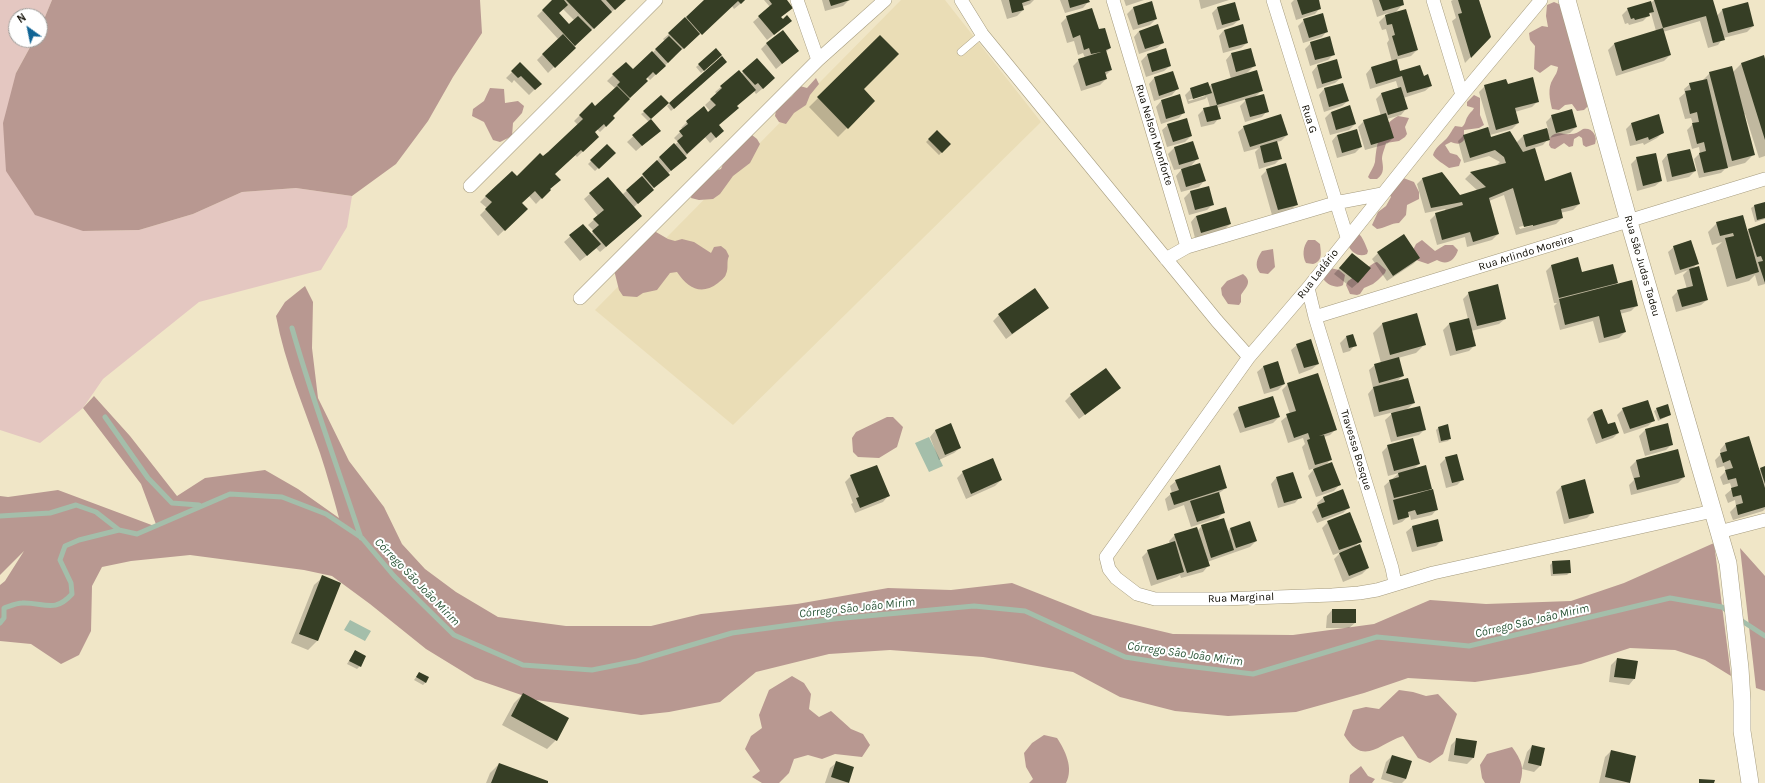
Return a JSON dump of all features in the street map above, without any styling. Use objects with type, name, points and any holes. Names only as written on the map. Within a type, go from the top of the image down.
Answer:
[{"type":"street","points":[[470,186],[656,0]]},
{"type":"street","points":[[797,0],[818,60]]},
{"type":"street","points":[[580,298],[818,60],[884,0]]},
{"type":"street","points":[[961,0],[982,34],[1249,358]]},
{"type":"street","name":"Rua Nelson Monforte","points":[[1113,0],[1187,247]]},
{"type":"street","name":"Rua G","points":[[1273,0],[1335,203],[1347,237]]},
{"type":"street","points":[[1433,0],[1462,95]]},
{"type":"street","name":"Rua Ladário","points":[[1106,557],[1249,358],[1308,288],[1347,237],[1541,0]]},
{"type":"street","name":"Rua São Judas Tadeu","points":[[1567,0],[1628,222],[1728,563],[1740,668],[1742,731],[1750,783]]},
{"type":"street","name":"Rua Arlindo Moreira","points":[[1315,317],[1765,180]]},
{"type":"street","points":[[1166,259],[1187,247],[1335,203],[1382,194]]},
{"type":"street","points":[[1308,288],[1315,317]]},
{"type":"street","name":"Travessa Bosque","points":[[1315,317],[1392,568],[1395,583]]},
{"type":"street","name":"Rua Marginal","points":[[1106,557],[1110,569],[1116,578],[1137,594],[1155,599],[1223,599],[1359,593],[1432,573],[1713,511]]},
{"type":"street","points":[[1719,532],[1765,520]]},
{"type":"lane","points":[[961,52],[982,34]]},
{"type":"shaded area","points":[[0,0],[52,0],[48,10],[48,8],[8,8],[8,48],[30,48],[16,73],[83,231],[139,230],[193,214],[242,192],[296,188],[352,196],[347,227],[321,270],[199,302],[103,379],[83,408],[40,443],[0,430]]},
{"type":"shaded area","points":[[52,0],[480,0],[482,33],[453,77],[428,121],[396,164],[352,196],[296,188],[242,192],[193,214],[139,230],[83,231],[35,215],[6,171],[3,123],[16,73],[30,48],[48,48],[48,10]]},
{"type":"shaded area","points":[[901,0],[945,0],[1041,122],[733,425],[595,310]]},
{"type":"shaded area","points":[[1554,2],[1561,5],[1589,105],[1584,110],[1577,111],[1572,104],[1565,105],[1559,110],[1552,109],[1550,102],[1550,86],[1558,67],[1551,65],[1540,73],[1534,69],[1535,46],[1530,40],[1529,33],[1542,26],[1548,27],[1546,16],[1547,5]]},
{"type":"shaded area","points":[[816,78],[819,84],[810,95],[806,105],[794,113],[786,124],[779,122],[775,116],[776,110],[792,96],[800,86],[807,88]]},
{"type":"shaded area","points":[[490,88],[504,89],[505,103],[518,101],[524,106],[522,113],[513,123],[512,136],[500,142],[493,140],[484,122],[472,116],[473,109],[484,101]]},
{"type":"shaded area","points":[[1474,95],[1480,98],[1480,115],[1484,125],[1479,128],[1464,130],[1464,140],[1461,143],[1457,144],[1451,142],[1445,145],[1450,153],[1457,155],[1461,160],[1459,166],[1449,168],[1433,155],[1436,148],[1447,138],[1455,126],[1462,127],[1464,125],[1467,117],[1474,108],[1467,106],[1467,102]]},
{"type":"shaded area","points":[[1398,116],[1409,118],[1405,127],[1407,134],[1399,141],[1386,143],[1382,157],[1383,167],[1380,177],[1377,179],[1370,179],[1368,177],[1374,164],[1380,136],[1387,125]]},
{"type":"shaded area","points":[[1583,129],[1589,129],[1594,133],[1596,138],[1595,144],[1586,147],[1583,145],[1582,138],[1579,136],[1574,139],[1573,146],[1569,147],[1564,143],[1555,149],[1551,148],[1549,145],[1550,138],[1555,134],[1574,134]]},
{"type":"shaded area","points":[[752,135],[760,144],[750,163],[733,176],[720,194],[713,199],[699,200],[691,198],[692,191],[715,171],[721,169],[726,156]]},
{"type":"shaded area","points":[[1398,176],[1414,182],[1419,192],[1419,199],[1407,205],[1406,215],[1399,223],[1377,229],[1372,225],[1378,212],[1386,206],[1391,197],[1388,192]]},
{"type":"shaded area","points":[[656,232],[675,241],[682,239],[694,242],[711,253],[714,247],[721,246],[726,250],[729,256],[725,277],[712,287],[700,289],[690,286],[677,272],[670,273],[657,290],[643,293],[637,297],[623,296],[619,290],[614,270],[642,233]]},
{"type":"shaded area","points":[[1358,233],[1368,251],[1367,254],[1355,254],[1349,247],[1348,244]]},
{"type":"shaded area","points":[[1308,240],[1315,240],[1320,244],[1320,259],[1313,264],[1306,263],[1304,257],[1304,248]]},
{"type":"shaded area","points":[[1422,240],[1435,251],[1445,245],[1453,245],[1458,250],[1455,257],[1450,261],[1441,262],[1437,260],[1428,264],[1416,260],[1413,250],[1416,244]]},
{"type":"shaded area","points":[[1273,249],[1275,267],[1268,274],[1260,273],[1257,268],[1259,256],[1262,251]]},
{"type":"shaded area","points":[[1377,262],[1386,270],[1385,273],[1373,284],[1364,288],[1360,294],[1350,294],[1346,285],[1348,281]]},
{"type":"shaded area","points":[[1330,268],[1339,270],[1345,275],[1343,285],[1338,287],[1333,286],[1324,280],[1325,273]]},
{"type":"shaded area","points":[[1243,274],[1248,280],[1248,284],[1241,295],[1241,302],[1239,305],[1228,304],[1222,295],[1221,288],[1227,281]]},
{"type":"shaded area","points":[[305,286],[313,302],[312,348],[318,398],[349,461],[384,507],[402,544],[425,569],[456,592],[498,617],[566,626],[651,626],[701,614],[797,604],[888,588],[951,590],[1012,583],[1093,615],[1173,634],[1293,635],[1374,624],[1430,600],[1486,604],[1571,601],[1624,583],[1714,543],[1731,676],[1705,660],[1675,650],[1630,648],[1581,664],[1528,674],[1475,682],[1408,678],[1364,693],[1296,712],[1228,716],[1175,711],[1120,697],[1073,672],[983,657],[890,650],[829,654],[756,672],[720,702],[669,712],[641,715],[536,700],[475,679],[426,649],[332,576],[304,570],[190,555],[131,561],[102,567],[92,586],[91,631],[79,655],[61,664],[31,644],[0,641],[0,585],[5,581],[24,551],[0,575],[0,496],[8,497],[58,490],[157,527],[141,484],[83,408],[94,396],[130,436],[177,496],[205,478],[265,470],[298,489],[339,518],[328,477],[284,351],[276,316],[285,302]]},
{"type":"shaded area","points":[[887,417],[893,417],[903,427],[897,447],[879,458],[858,457],[853,452],[852,438],[856,432]]},
{"type":"shaded area","points":[[929,437],[943,466],[929,472],[915,443]]},
{"type":"shaded area","points":[[1740,548],[1765,576],[1765,691],[1756,688]]},
{"type":"shaded area","points":[[350,620],[371,631],[365,641],[344,630]]},
{"type":"shaded area","points":[[792,676],[804,683],[811,694],[809,709],[819,717],[831,711],[851,729],[863,734],[870,745],[862,757],[835,754],[822,759],[808,755],[794,759],[789,773],[779,783],[762,783],[752,777],[760,771],[745,749],[751,736],[762,728],[759,715],[769,690]]},
{"type":"shaded area","points":[[1399,690],[1426,696],[1438,694],[1457,714],[1443,754],[1430,763],[1418,758],[1403,736],[1379,748],[1365,751],[1358,750],[1351,745],[1344,735],[1353,710],[1366,707],[1379,709]]},
{"type":"shaded area","points":[[1044,735],[1057,738],[1063,748],[1069,765],[1066,783],[1029,783],[1033,779],[1026,767],[1024,753],[1032,743]]},
{"type":"shaded area","points":[[1512,747],[1518,756],[1522,768],[1520,783],[1485,783],[1482,778],[1480,765],[1487,754]]},
{"type":"shaded area","points":[[1361,766],[1368,776],[1375,779],[1372,783],[1349,783],[1350,775]]},
{"type":"building","points":[[552,0],[564,0],[568,5],[559,13],[569,24],[578,16],[592,30],[575,46],[542,10]]},
{"type":"building","points":[[566,0],[601,0],[612,12],[594,29]]},
{"type":"building","points":[[606,0],[626,0],[615,10]]},
{"type":"building","points":[[704,0],[745,0],[741,4],[738,1],[702,35],[686,17]]},
{"type":"building","points":[[769,0],[787,0],[793,8],[781,17],[783,19],[787,15],[792,21],[774,35],[758,16],[772,4]]},
{"type":"building","points":[[829,0],[850,0],[831,6]]},
{"type":"building","points":[[1009,0],[1031,0],[1022,3],[1024,10],[1012,13]]},
{"type":"building","points":[[1068,0],[1089,0],[1090,2],[1070,8]]},
{"type":"building","points":[[1297,0],[1319,0],[1321,9],[1302,15]]},
{"type":"building","points":[[1379,0],[1403,0],[1404,5],[1383,11]]},
{"type":"building","points":[[1458,0],[1479,0],[1491,37],[1471,58],[1458,14],[1462,13]]},
{"type":"building","points":[[1654,0],[1713,0],[1725,40],[1713,43],[1706,16],[1663,28]]},
{"type":"building","points":[[1152,1],[1157,19],[1138,25],[1133,7]]},
{"type":"building","points":[[1651,1],[1654,12],[1649,13],[1650,16],[1635,20],[1634,18],[1631,19],[1627,8]]},
{"type":"building","points":[[1235,2],[1240,20],[1222,25],[1217,7]]},
{"type":"building","points":[[1748,2],[1754,26],[1728,33],[1722,9]]},
{"type":"building","points":[[1092,8],[1099,29],[1105,28],[1111,48],[1106,50],[1112,70],[1105,72],[1107,79],[1086,86],[1078,59],[1101,52],[1091,54],[1089,48],[1084,50],[1080,35],[1073,38],[1066,16]]},
{"type":"building","points":[[1406,9],[1418,50],[1398,56],[1392,36],[1395,35],[1392,24],[1387,25],[1385,15]]},
{"type":"building","points":[[1323,13],[1328,32],[1309,38],[1303,19]]},
{"type":"building","points":[[685,17],[700,34],[684,49],[668,33]]},
{"type":"building","points":[[1158,24],[1164,43],[1145,49],[1139,31]]},
{"type":"building","points":[[1243,24],[1248,43],[1229,48],[1224,30]]},
{"type":"building","points":[[1663,28],[1671,55],[1622,71],[1614,43]]},
{"type":"building","points":[[783,30],[799,51],[782,64],[766,43]]},
{"type":"building","points":[[563,34],[576,48],[555,68],[542,54]]},
{"type":"building","points":[[880,35],[899,54],[864,89],[875,101],[848,129],[817,97]]},
{"type":"building","points":[[669,36],[682,49],[668,63],[655,49]]},
{"type":"building","points":[[1330,36],[1335,55],[1315,60],[1310,42]]},
{"type":"building","points":[[716,48],[722,55],[704,71],[698,64]]},
{"type":"building","points":[[1166,48],[1171,66],[1152,72],[1147,54]]},
{"type":"building","points":[[1251,48],[1256,66],[1236,72],[1231,53]]},
{"type":"building","points":[[652,51],[666,66],[656,75],[653,72],[646,79],[648,81],[630,98],[617,85],[620,82],[612,74],[626,62],[633,69]]},
{"type":"building","points":[[1764,55],[1765,59],[1765,140],[1741,63]]},
{"type":"building","points":[[722,56],[727,62],[674,109],[669,103]]},
{"type":"building","points":[[757,58],[775,78],[763,89],[758,83],[755,85],[742,71]]},
{"type":"building","points":[[1337,59],[1342,78],[1322,84],[1317,65]]},
{"type":"building","points":[[1397,59],[1400,71],[1420,65],[1424,76],[1428,74],[1432,86],[1407,93],[1402,76],[1376,84],[1371,67]]},
{"type":"building","points":[[520,62],[542,84],[535,90],[521,76],[518,78],[511,71]]},
{"type":"building","points":[[1732,66],[1755,155],[1732,161],[1709,72]]},
{"type":"building","points":[[739,70],[756,90],[737,106],[739,108],[719,125],[724,131],[716,138],[711,132],[687,154],[677,141],[683,136],[679,131],[688,124],[686,121],[704,106],[708,112],[716,105],[710,99],[722,88],[720,86]]},
{"type":"building","points":[[1257,70],[1263,91],[1217,105],[1211,84]]},
{"type":"building","points":[[1173,71],[1179,89],[1159,96],[1154,77]]},
{"type":"building","points":[[1533,77],[1539,102],[1515,108],[1519,123],[1496,130],[1484,85],[1506,79],[1508,84]]},
{"type":"building","points":[[1707,79],[1728,168],[1704,173],[1699,153],[1706,151],[1704,142],[1697,144],[1692,123],[1699,122],[1697,112],[1690,114],[1685,91],[1691,90],[1689,83]]},
{"type":"building","points":[[1208,82],[1212,93],[1193,99],[1190,88]]},
{"type":"building","points":[[1343,83],[1349,101],[1329,107],[1324,88]]},
{"type":"building","points":[[617,86],[630,99],[613,116],[615,118],[606,127],[604,124],[595,132],[599,137],[583,152],[581,150],[555,174],[561,180],[550,189],[551,190],[542,199],[535,191],[522,203],[528,209],[505,231],[485,209],[492,202],[485,196],[512,171],[517,176],[540,153],[543,156],[548,152],[583,119],[579,115],[592,102],[595,106]]},
{"type":"building","points":[[1401,87],[1408,109],[1388,115],[1381,93]]},
{"type":"building","points":[[1180,94],[1185,113],[1166,119],[1161,100]]},
{"type":"building","points":[[1264,94],[1269,112],[1250,117],[1245,99]]},
{"type":"building","points":[[661,95],[669,103],[651,119],[643,111]]},
{"type":"building","points":[[1217,105],[1221,119],[1207,122],[1203,108]]},
{"type":"building","points":[[1350,105],[1356,124],[1336,130],[1331,112]]},
{"type":"building","points":[[1572,109],[1577,127],[1556,133],[1551,115]]},
{"type":"building","points":[[1386,113],[1394,138],[1371,145],[1363,120]]},
{"type":"building","points":[[1281,114],[1288,135],[1250,147],[1243,126]]},
{"type":"building","points":[[1659,114],[1664,133],[1649,140],[1648,137],[1636,141],[1631,123]]},
{"type":"building","points":[[1187,118],[1192,136],[1173,142],[1167,124]]},
{"type":"building","points":[[651,119],[661,131],[642,146],[632,135]]},
{"type":"building","points":[[1488,127],[1491,137],[1510,131],[1523,152],[1535,148],[1545,181],[1571,172],[1580,204],[1561,209],[1563,218],[1524,227],[1513,188],[1489,198],[1499,234],[1473,242],[1470,232],[1442,240],[1435,213],[1463,205],[1462,202],[1431,208],[1422,178],[1442,172],[1460,195],[1486,187],[1470,172],[1506,163],[1504,157],[1495,150],[1470,158],[1463,135]]},
{"type":"building","points":[[1547,128],[1550,140],[1526,147],[1523,135]]},
{"type":"building","points":[[1357,129],[1362,147],[1342,153],[1337,135]]},
{"type":"building","points":[[937,130],[951,144],[942,153],[928,139]]},
{"type":"building","points":[[1193,141],[1199,159],[1179,165],[1174,147]]},
{"type":"building","points":[[1277,141],[1282,159],[1264,163],[1260,146]]},
{"type":"building","points":[[674,143],[687,158],[671,171],[659,157]]},
{"type":"building","points":[[607,144],[616,153],[599,169],[590,160]]},
{"type":"building","points":[[1690,149],[1696,171],[1672,177],[1667,154]]},
{"type":"building","points":[[1656,153],[1662,181],[1643,186],[1636,157]]},
{"type":"building","points":[[657,160],[670,175],[654,188],[642,174]]},
{"type":"building","points":[[1200,163],[1206,181],[1186,187],[1181,169]]},
{"type":"building","points":[[1286,163],[1298,205],[1278,210],[1266,169]]},
{"type":"building","points":[[642,176],[654,190],[638,204],[626,190]]},
{"type":"building","points":[[608,177],[642,216],[606,247],[592,231],[599,225],[593,219],[604,210],[589,193]]},
{"type":"building","points":[[1209,186],[1214,205],[1195,210],[1190,191]]},
{"type":"building","points":[[1765,202],[1765,218],[1757,220],[1754,205]]},
{"type":"building","points":[[1226,207],[1231,224],[1201,233],[1196,216]]},
{"type":"building","points":[[1743,215],[1759,272],[1736,279],[1725,238],[1734,236],[1733,233],[1720,236],[1716,222]]},
{"type":"building","points":[[1765,223],[1765,283],[1758,262],[1763,261],[1761,256],[1757,257],[1748,229]]},
{"type":"building","points":[[583,224],[601,244],[587,256],[569,235]]},
{"type":"building","points":[[1404,234],[1420,258],[1393,276],[1377,252]]},
{"type":"building","points":[[1691,240],[1699,264],[1680,270],[1673,246]]},
{"type":"building","points":[[1352,253],[1371,268],[1358,283],[1339,268]]},
{"type":"building","points":[[1578,257],[1582,272],[1613,264],[1618,283],[1559,298],[1551,265]]},
{"type":"building","points":[[1699,266],[1708,300],[1682,307],[1677,290],[1693,286],[1689,269]]},
{"type":"building","points":[[1632,280],[1638,306],[1620,310],[1626,332],[1604,338],[1599,316],[1565,325],[1559,299]]},
{"type":"building","points":[[1498,284],[1506,319],[1477,326],[1468,292]]},
{"type":"building","points":[[1035,288],[1049,308],[1012,334],[998,314]]},
{"type":"building","points":[[1417,313],[1426,345],[1390,355],[1382,323]]},
{"type":"building","points":[[1469,318],[1476,346],[1456,351],[1449,323]]},
{"type":"building","points":[[1353,334],[1357,346],[1349,348],[1346,336]]},
{"type":"building","points":[[1311,339],[1319,364],[1304,368],[1296,344]]},
{"type":"building","points":[[1399,357],[1404,376],[1379,383],[1374,364]]},
{"type":"building","points":[[1278,361],[1285,384],[1270,389],[1263,366]]},
{"type":"building","points":[[1106,368],[1121,388],[1085,415],[1070,394]]},
{"type":"building","points":[[1318,373],[1337,430],[1319,436],[1324,435],[1332,460],[1315,465],[1307,440],[1310,439],[1308,433],[1294,438],[1286,414],[1296,411],[1287,383]]},
{"type":"building","points":[[1408,378],[1415,403],[1379,412],[1373,387]]},
{"type":"building","points":[[1273,396],[1280,417],[1245,428],[1238,407]]},
{"type":"building","points":[[1648,400],[1655,421],[1630,429],[1622,408]]},
{"type":"building","points":[[1668,404],[1671,415],[1660,419],[1656,408]]},
{"type":"building","points":[[1420,406],[1426,430],[1397,437],[1391,413]]},
{"type":"building","points":[[1602,409],[1608,424],[1615,422],[1619,433],[1602,439],[1593,412]]},
{"type":"building","points":[[951,423],[961,448],[945,455],[935,430]]},
{"type":"building","points":[[1668,423],[1673,445],[1650,451],[1645,429]]},
{"type":"building","points":[[1448,424],[1451,439],[1441,441],[1438,427]]},
{"type":"building","points":[[1749,436],[1765,488],[1765,507],[1738,515],[1736,505],[1743,503],[1741,495],[1733,497],[1731,488],[1738,486],[1736,478],[1728,480],[1725,470],[1733,468],[1730,460],[1723,463],[1720,453],[1727,451],[1725,443]]},
{"type":"building","points":[[1413,438],[1420,464],[1394,471],[1387,445]]},
{"type":"building","points":[[1678,449],[1685,477],[1637,490],[1634,478],[1640,477],[1636,460]]},
{"type":"building","points":[[1457,454],[1464,480],[1452,483],[1445,457]]},
{"type":"building","points":[[993,458],[1002,480],[971,494],[962,471]]},
{"type":"building","points":[[1332,462],[1341,485],[1322,492],[1313,469]]},
{"type":"building","points":[[877,465],[890,496],[860,508],[856,498],[859,497],[850,475]]},
{"type":"building","points":[[1220,465],[1227,488],[1174,505],[1170,493],[1179,490],[1175,480]]},
{"type":"building","points":[[1426,465],[1432,489],[1394,498],[1389,480],[1399,477],[1398,473]]},
{"type":"building","points":[[1765,466],[1765,484],[1760,468]]},
{"type":"building","points":[[1293,472],[1302,498],[1284,503],[1276,477]]},
{"type":"building","points":[[1585,479],[1594,513],[1569,519],[1561,486]]},
{"type":"building","points":[[1343,489],[1350,508],[1322,518],[1317,505],[1325,502],[1323,497]]},
{"type":"building","points":[[1433,489],[1438,510],[1417,515],[1415,510],[1408,512],[1409,517],[1398,520],[1393,500]]},
{"type":"building","points":[[1219,492],[1225,513],[1197,522],[1190,501]]},
{"type":"building","points":[[1350,512],[1362,542],[1339,550],[1327,521]]},
{"type":"building","points":[[1224,518],[1234,550],[1211,558],[1201,525]]},
{"type":"building","points":[[1438,519],[1443,541],[1417,547],[1412,526]]},
{"type":"building","points":[[1250,521],[1257,541],[1236,548],[1230,528]]},
{"type":"building","points":[[1197,527],[1210,566],[1187,573],[1174,534]]},
{"type":"building","points":[[1175,541],[1184,572],[1157,580],[1147,550]]},
{"type":"building","points":[[1360,544],[1369,568],[1349,576],[1339,553]]},
{"type":"building","points":[[1570,560],[1571,573],[1553,574],[1552,561]]},
{"type":"building","points":[[322,575],[341,583],[318,641],[299,634]]},
{"type":"building","points":[[1332,609],[1356,609],[1356,623],[1332,623]]},
{"type":"building","points":[[355,650],[366,656],[361,667],[349,661]]},
{"type":"building","points":[[1617,658],[1638,661],[1635,679],[1614,677]]},
{"type":"building","points":[[419,672],[429,677],[426,683],[416,677]]},
{"type":"building","points":[[523,693],[569,718],[557,741],[511,716]]},
{"type":"building","points":[[1456,738],[1477,741],[1474,758],[1454,755]]},
{"type":"building","points":[[1532,745],[1545,748],[1541,766],[1528,763]]},
{"type":"building","points":[[1611,750],[1636,756],[1630,783],[1605,777]]},
{"type":"building","points":[[1392,755],[1412,761],[1406,779],[1386,773]]},
{"type":"building","points":[[836,761],[854,767],[849,783],[831,777]]},
{"type":"building","points":[[499,763],[548,781],[548,783],[491,783]]},
{"type":"building","points":[[1699,779],[1715,780],[1714,783],[1699,783]]},
{"type":"waterway","points":[[292,328],[361,538]]},
{"type":"waterway","points":[[105,417],[148,478],[172,503],[199,505]]},
{"type":"waterway","name":"Córrego São João Mirim","points":[[0,516],[50,513],[76,505],[96,512],[119,530],[137,534],[230,494],[282,497],[326,514],[362,538],[394,576],[454,635],[523,665],[592,670],[637,661],[732,633],[834,619],[974,606],[1025,611],[1125,657],[1253,674],[1377,637],[1469,646],[1670,598],[1722,607],[1729,612]]},
{"type":"waterway","points":[[0,623],[4,618],[4,608],[22,603],[48,606],[60,604],[66,600],[72,594],[71,583],[60,560],[65,546],[79,540],[119,530]]},
{"type":"waterway","name":"Córrego São João Mirim","points":[[1739,619],[1765,636]]}]
